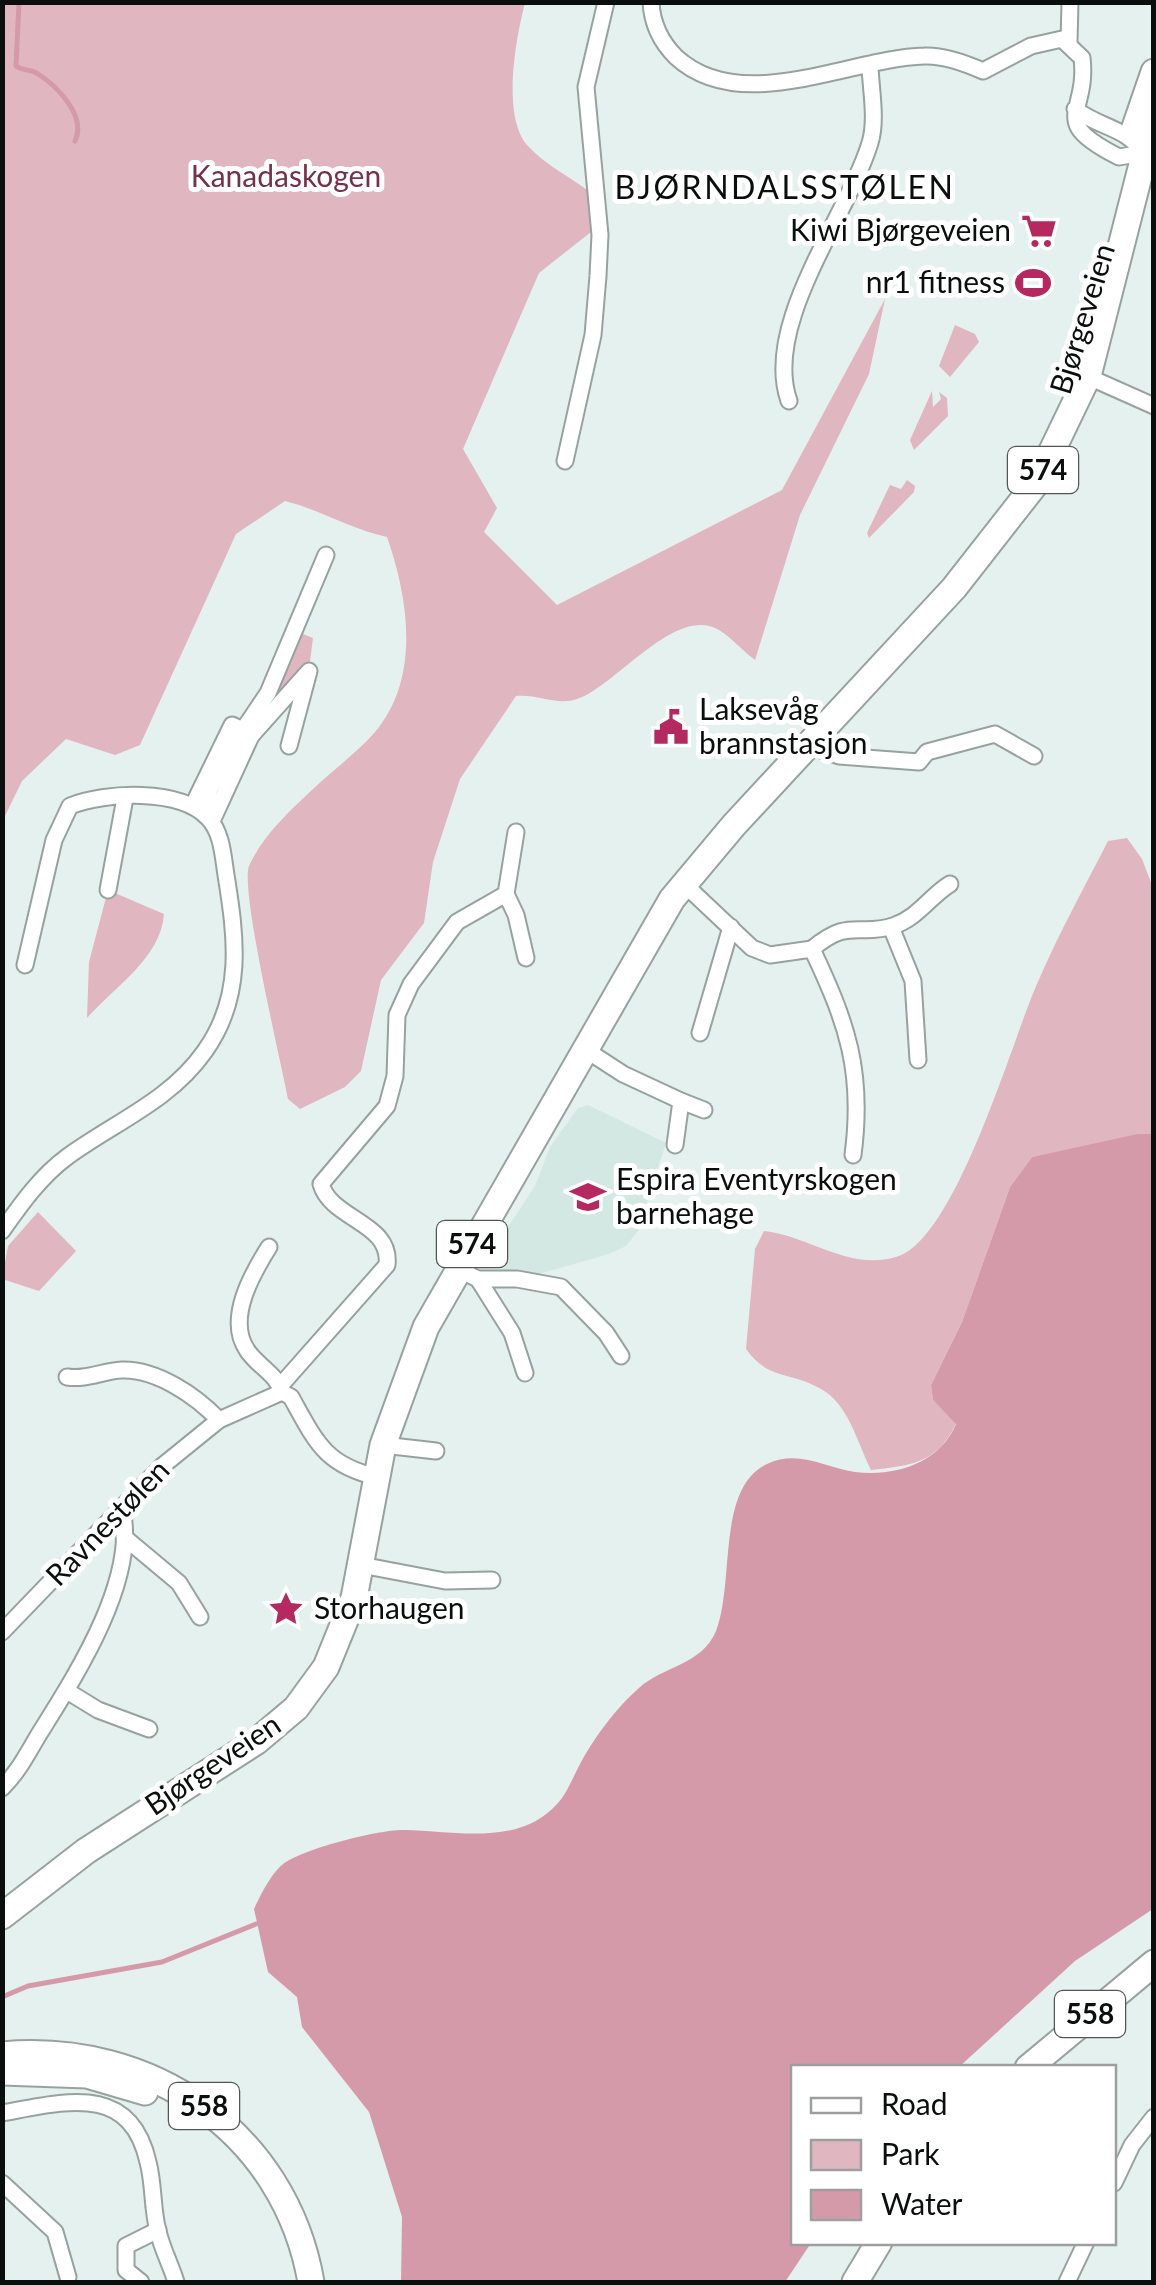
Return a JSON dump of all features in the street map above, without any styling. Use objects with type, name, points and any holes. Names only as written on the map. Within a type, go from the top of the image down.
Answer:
[{"type":"main road","name":"Bjørgeveien","points":[[2,1916],[86,1851],[222,1766],[296,1708],[336,1648],[361,1565],[383,1446],[412,1359],[468,1274],[584,1048],[658,920],[684,884],[981,554],[1037,482],[1081,373],[1154,72]]},
{"type":"main road","name":"Bjørgeveien","points":[[1134,149],[1154,117]]},
{"type":"main road","name":"558","points":[[1032,2065],[1154,1963]]},
{"type":"main road","name":"558","points":[[2,2055],[72,2055],[120,2065],[173,2087],[219,2117],[255,2154],[276,2184],[296,2228],[310,2282]]},
{"type":"main road","name":"558","points":[[2,2072],[54,2071],[116,2082],[170,2103],[195,2120],[240,2162],[257,2186],[280,2232],[294,2282]]},
{"type":"main road","points":[[855,2282],[877,2245]]},
{"type":"street","points":[[565,461],[593,336],[598,208],[586,87],[606,2]]},
{"type":"street","points":[[651,2],[652,18],[667,47],[681,61],[708,75],[765,82],[924,56],[983,72],[1044,40],[1069,42]]},
{"type":"street","points":[[1070,2],[1069,42],[1083,66],[1075,110],[1078,130],[1134,149]]},
{"type":"street","points":[[789,401],[781,376],[805,281],[870,143],[870,67]]},
{"type":"street","points":[[1075,110],[1134,149]]},
{"type":"street","points":[[1081,373],[1154,406]]},
{"type":"street","points":[[203,813],[268,693],[326,555]]},
{"type":"street","points":[[247,733],[309,671],[289,746]]},
{"type":"street","points":[[2,1231],[44,1178],[67,1157],[144,1111],[181,1080],[215,1035],[234,986],[236,942],[222,852],[203,813],[232,725],[247,733]]},
{"type":"street","points":[[809,746],[838,756],[919,762],[927,752],[996,734],[1034,756]]},
{"type":"street","points":[[25,966],[62,816],[70,806],[89,799],[124,798],[203,813]]},
{"type":"street","points":[[108,890],[124,798]]},
{"type":"street","points":[[516,832],[506,894],[516,914],[526,958]]},
{"type":"street","points":[[684,884],[752,948],[770,955],[812,949],[850,926],[892,927],[932,903],[950,884]]},
{"type":"street","points":[[281,1388],[387,1264],[389,1251],[383,1240],[331,1201],[321,1184],[387,1106],[394,1090],[397,1016],[402,1002],[457,922],[506,894]]},
{"type":"street","points":[[892,927],[914,981],[918,1060]]},
{"type":"street","points":[[700,1034],[730,928]]},
{"type":"street","points":[[812,949],[841,1009],[858,1071],[853,1155]]},
{"type":"street","points":[[584,1048],[623,1074],[704,1110]]},
{"type":"street","points":[[675,1145],[681,1101]]},
{"type":"street","points":[[269,1248],[250,1276],[240,1336],[247,1350],[291,1397],[327,1456],[340,1466],[378,1478]]},
{"type":"street","points":[[468,1274],[560,1287],[606,1333],[622,1356]]},
{"type":"street","points":[[468,1274],[505,1320],[525,1374]]},
{"type":"street","points":[[67,1377],[81,1379],[123,1370],[148,1374],[190,1394],[220,1420]]},
{"type":"street","name":"Ravnestølen","points":[[2,1632],[162,1467],[220,1420],[281,1388]]},
{"type":"street","points":[[383,1446],[436,1450]]},
{"type":"street","points":[[2,1788],[26,1761],[102,1625],[124,1537],[122,1510]]},
{"type":"street","points":[[124,1537],[179,1583],[200,1617]]},
{"type":"street","points":[[361,1565],[445,1581],[492,1580]]},
{"type":"street","points":[[68,1691],[98,1710],[148,1729]]},
{"type":"street","points":[[2,2113],[80,2101],[119,2110],[142,2138],[158,2230],[176,2282]]},
{"type":"street","points":[[1116,2179],[1132,2145],[1154,2117]]},
{"type":"street","points":[[2,2183],[55,2232],[68,2277]]},
{"type":"street","points":[[141,2282],[126,2270],[126,2246],[158,2230]]},
{"type":"street","points":[[1067,2282],[1085,2245]]},
{"type":"shaded area","name":"Espira Eventyrskogen barnehage","points":[[588,1105],[666,1143],[638,1231],[626,1246],[609,1254],[532,1276],[505,1271],[492,1261],[491,1253],[535,1186],[550,1147],[578,1108]]},
{"type":"green space","name":"Kanadaskogen","points":[[2,3],[525,3],[513,76],[515,116],[520,133],[534,153],[590,192],[591,232],[539,273],[463,449],[497,508],[484,532],[557,605],[782,490],[885,299],[869,374],[800,515],[755,660],[719,630],[702,625],[665,637],[577,699],[516,696],[460,779],[433,862],[424,923],[381,980],[361,1071],[345,1087],[300,1109],[288,1099],[270,1015],[250,907],[249,866],[277,825],[364,744],[392,706],[405,659],[406,634],[405,609],[394,560],[387,537],[285,501],[236,534],[140,745],[115,755],[66,739],[22,781],[3,820]]},
{"type":"green space","points":[[955,325],[975,334],[979,342],[950,377],[939,366]]},
{"type":"green space","points":[[932,391],[933,407],[941,399],[939,392],[947,398],[948,416],[914,450],[910,440]]},
{"type":"green space","points":[[907,480],[915,486],[914,492],[869,538],[867,533],[890,485],[901,489]]},
{"type":"green space","points":[[298,632],[313,638],[310,661],[262,720]]},
{"type":"green space","points":[[1127,838],[1142,859],[1153,888],[1153,1134],[1032,1157],[1010,1187],[962,1322],[931,1385],[933,1400],[956,1423],[932,1454],[910,1464],[871,1470],[845,1414],[830,1395],[810,1383],[772,1371],[746,1349],[755,1249],[764,1231],[862,1260],[896,1257],[918,1243],[940,1215],[960,1178],[1037,984],[1108,841]]},
{"type":"green space","points":[[108,890],[164,914],[161,930],[145,958],[87,1018],[89,962]]},
{"type":"green space","points":[[38,1212],[76,1251],[39,1291],[2,1279],[8,1246]]},
{"type":"water","points":[[1154,1134],[1153,1909],[1075,1961],[961,2065],[791,2065],[791,2245],[810,2245],[785,2282],[401,2282],[402,2217],[369,2112],[302,2027],[297,1997],[268,1972],[254,1909],[270,1879],[292,1859],[360,1836],[405,1830],[481,1834],[536,1821],[564,1795],[598,1735],[622,1705],[639,1688],[692,1658],[710,1642],[722,1611],[733,1514],[751,1476],[767,1464],[790,1458],[855,1472],[885,1472],[914,1465],[939,1449],[956,1424],[933,1400],[931,1385],[962,1322],[1010,1187],[1032,1157]]},
{"type":"waterway","points":[[19,2],[16,66],[38,74],[68,103],[77,122],[75,141]]},
{"type":"waterway","points":[[2,1997],[28,1986],[162,1962],[256,1924]]},
{"type":"place","name":"Kiwi Bjørgeveien","points":[[1039,231]]},
{"type":"place","name":"nr1 fitness","points":[[1033,283]]},
{"type":"place","name":"Laksevåg brannstasjon","points":[[671,727]]},
{"type":"place","name":"Espira Eventyrskogen barnehage","points":[[588,1197]]},
{"type":"place","name":"Storhaugen","points":[[286,1609]]},
{"type":"district","name":"BJØRNDALSSTØLEN","points":[[785,188]]}]
